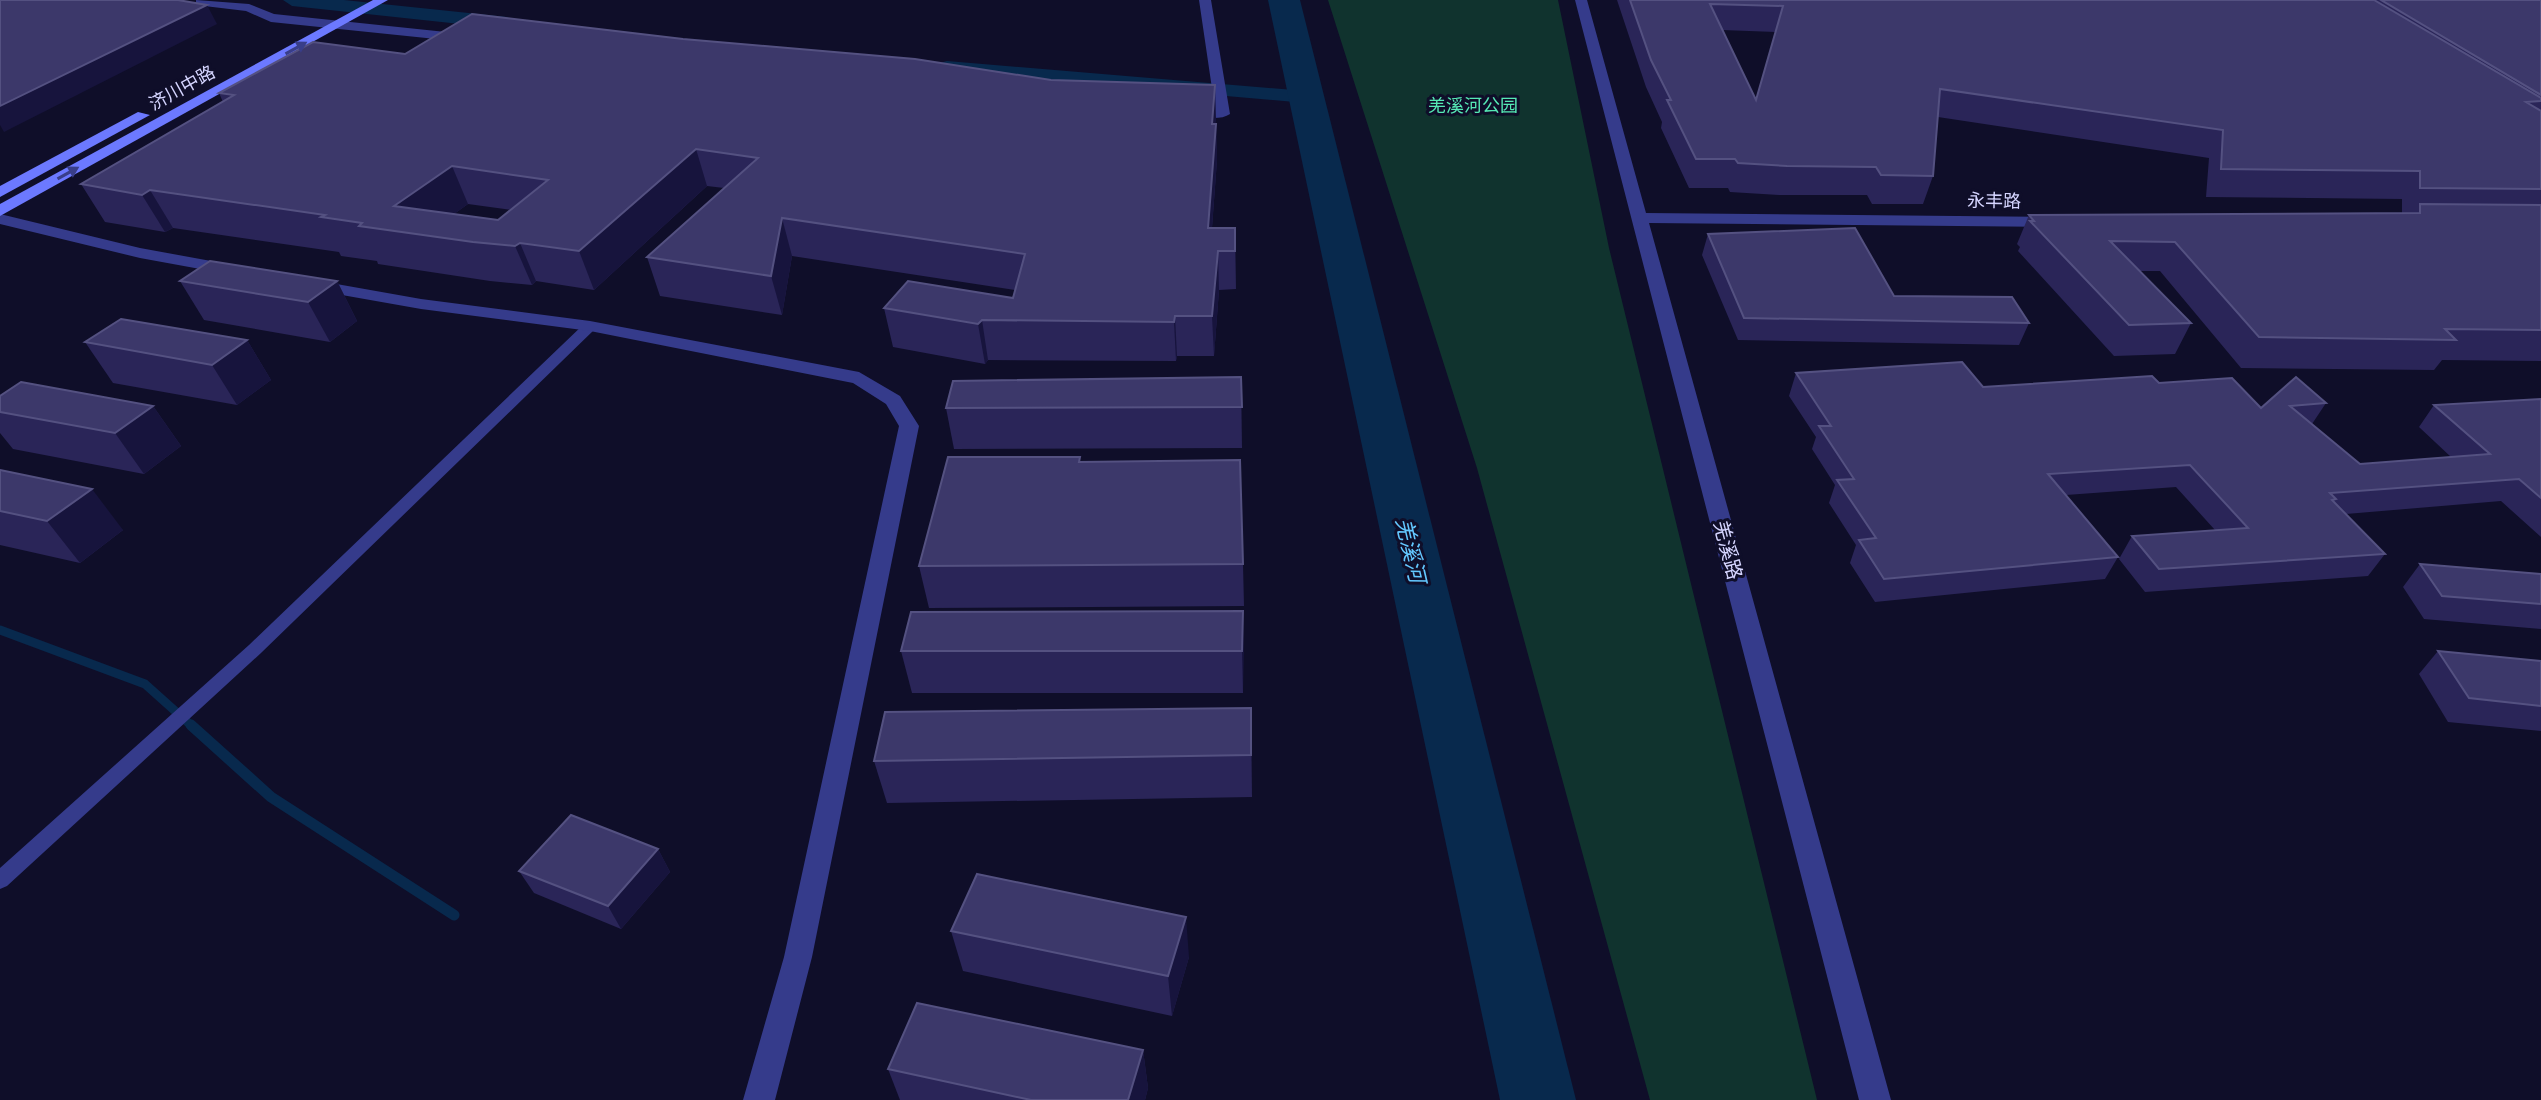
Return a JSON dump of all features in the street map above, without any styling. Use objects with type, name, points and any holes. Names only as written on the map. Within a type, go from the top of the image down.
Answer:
[{"type":"main road","name":"济川中路","points":[[0,192],[355,0]]},
{"type":"main road","name":"济川中路","points":[[0,211],[382,0]]},
{"type":"street","points":[[1176,109],[1223,114],[1205,0]]},
{"type":"street","name":"羌溪路","points":[[1581,0],[1875,1100]]},
{"type":"street","points":[[201,2],[249,8],[271,18],[343,22],[477,39]]},
{"type":"street","name":"永丰路","points":[[1639,218],[2066,222]]},
{"type":"street","points":[[0,219],[140,253],[249,273]]},
{"type":"street","points":[[296,281],[421,304],[590,326],[859,378],[893,400],[909,426],[798,957],[759,1100]]},
{"type":"lane","points":[[0,880],[255,649],[590,326]]},
{"type":"green space","name":"羌溪河公园","points":[[1328,0],[1558,0],[1609,248],[1817,1100],[1650,1100],[1477,468]]},
{"type":"building","points":[[0,0],[178,0],[207,5],[0,106]]},
{"type":"building","points":[[1630,0],[2374,0],[2541,98],[2541,101],[2526,102],[2541,111],[2541,189],[2420,188],[2420,171],[2221,169],[2223,130],[1940,89],[1933,176],[1881,175],[1876,167],[1787,166],[1738,163],[1735,159],[1696,159],[1651,60]],"holes":[[[1710,4],[1783,6],[1756,100]]]},
{"type":"building","points":[[2381,0],[2541,0],[2541,95]]},
{"type":"building","points":[[472,14],[683,39],[915,59],[1051,80],[1215,85],[1212,124],[1216,124],[1208,228],[1235,228],[1235,251],[1218,251],[1212,316],[1175,316],[1174,322],[982,320],[978,324],[884,308],[908,281],[1013,298],[1025,254],[782,218],[771,276],[647,257],[758,158],[696,149],[579,251],[520,243],[515,246],[473,242],[359,226],[362,223],[321,217],[325,215],[150,190],[142,195],[81,184],[234,95],[219,93],[313,42],[405,54]],"holes":[[[452,166],[548,180],[498,220],[394,206]]]},
{"type":"building","points":[[2420,204],[2541,205],[2541,330],[2445,329],[2456,340],[2259,337],[2175,242],[2110,241],[2191,323],[2129,325],[2030,221],[2034,221],[2029,215],[2420,213]]},
{"type":"building","points":[[1855,228],[1894,296],[2012,297],[2029,323],[1744,318],[1708,234]]},
{"type":"building","points":[[210,261],[337,281],[308,302],[180,281]]},
{"type":"building","points":[[121,319],[247,340],[212,365],[85,342]]},
{"type":"building","points":[[1962,362],[1983,387],[2152,376],[2159,383],[2232,378],[2261,408],[2296,377],[2326,403],[2290,406],[2360,464],[2490,454],[2434,405],[2541,399],[2541,498],[2519,479],[2330,493],[2336,499],[2332,500],[2385,554],[2159,569],[2132,536],[2248,528],[2190,465],[2048,474],[2118,557],[1884,579],[1859,540],[1876,538],[1837,480],[1854,479],[1819,426],[1831,426],[1796,373]]},
{"type":"building","points":[[1241,377],[1242,407],[946,408],[953,381]]},
{"type":"building","points":[[21,382],[153,406],[115,433],[0,412],[0,396]]},
{"type":"building","points":[[948,457],[1080,457],[1079,462],[1240,460],[1243,564],[919,566]]},
{"type":"building","points":[[0,470],[92,489],[47,521],[0,511]]},
{"type":"building","points":[[2420,564],[2541,574],[2541,604],[2442,596]]},
{"type":"building","points":[[1243,611],[1242,651],[901,651],[911,612]]},
{"type":"building","points":[[2438,651],[2541,661],[2541,706],[2469,698]]},
{"type":"building","points":[[1251,708],[1251,755],[874,761],[885,712]]},
{"type":"building","points":[[571,815],[658,849],[608,906],[519,871]]},
{"type":"building","points":[[977,874],[1186,917],[1168,976],[951,931]]},
{"type":"building","points":[[917,1003],[1143,1050],[1128,1100],[1031,1100],[888,1069]]},
{"type":"waterway","points":[[292,0],[507,23]]},
{"type":"waterway","name":"羌溪河","points":[[1284,0],[1538,1100]]},
{"type":"waterway","points":[[947,67],[1306,97]]},
{"type":"waterway","points":[[0,630],[145,684],[193,727]]},
{"type":"waterway","points":[[191,725],[271,797],[454,915]]}]
